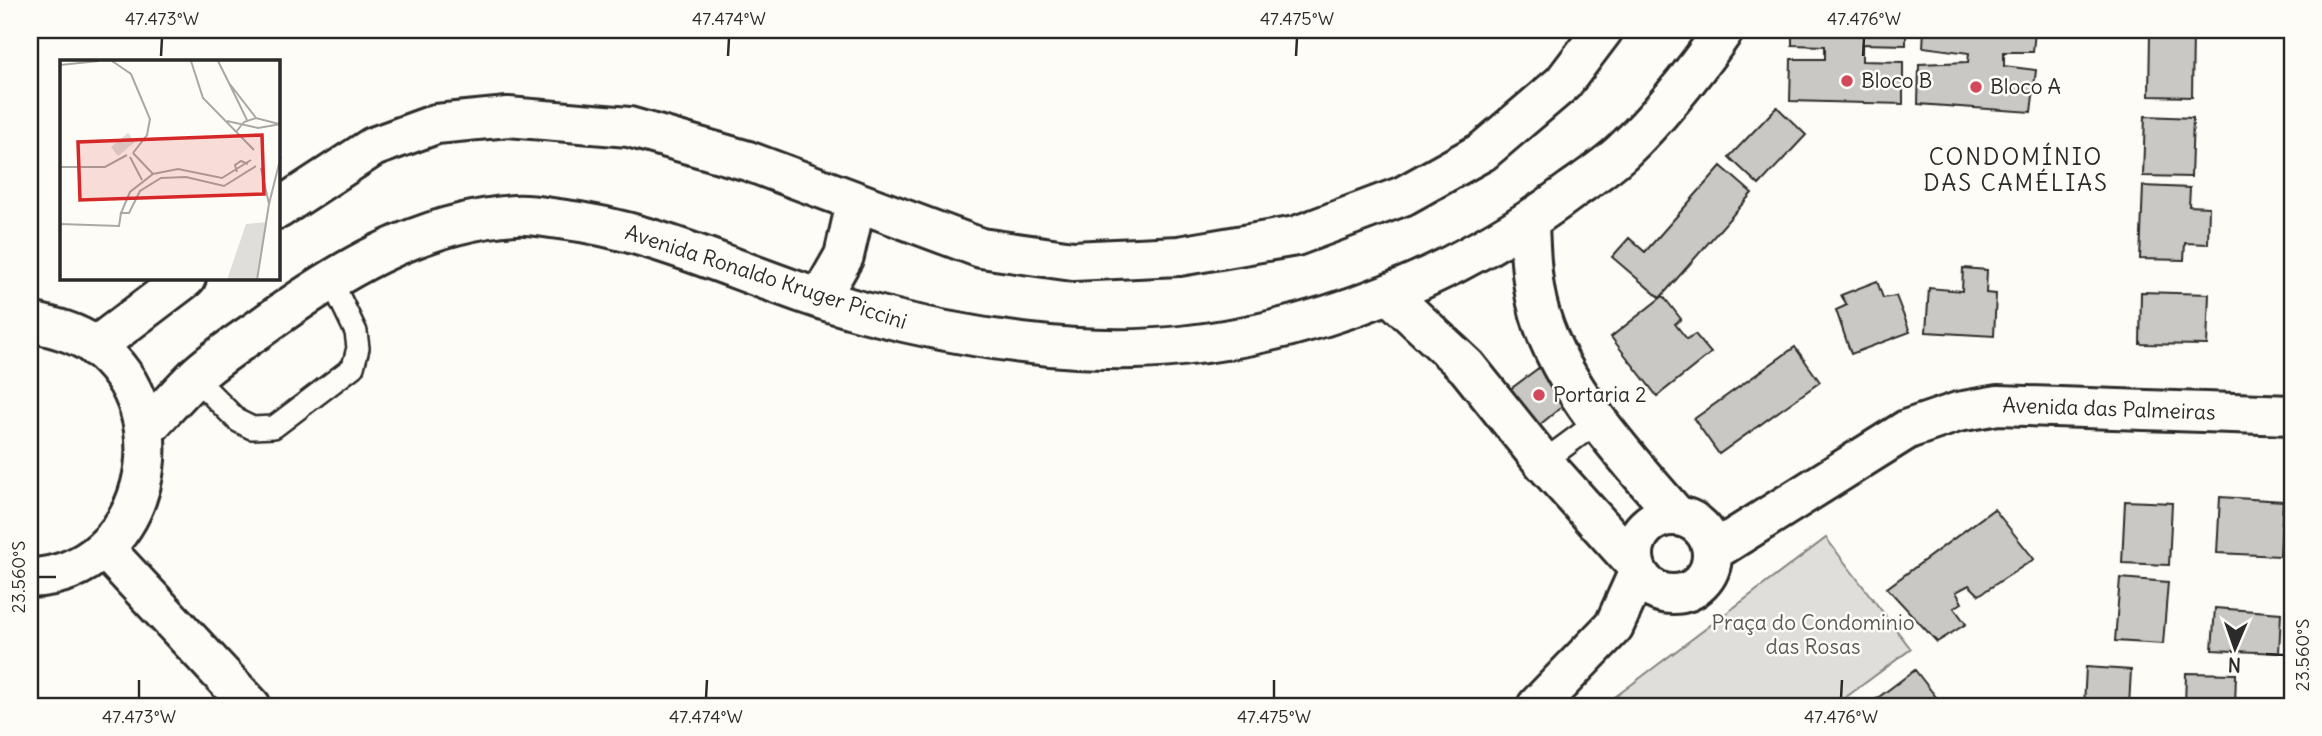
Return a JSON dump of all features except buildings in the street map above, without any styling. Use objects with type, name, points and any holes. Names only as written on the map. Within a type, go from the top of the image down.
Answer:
[{"type":"street","points":[[280,208],[373,147],[436,124],[508,117],[629,127],[748,161],[981,248],[1073,261],[1179,256],[1296,236],[1403,196],[1482,152],[1563,83],[1602,30]]},
{"type":"street","name":"Avenida Ronaldo Kruger Piccini","points":[[146,429],[195,378],[330,278],[413,237],[474,219],[520,214],[583,221],[642,235],[820,298],[907,323],[1077,348],[1178,346],[1274,331],[1390,295],[1529,223],[1619,155],[1686,84],[1724,30]]},
{"type":"street","points":[[820,298],[844,256],[856,203]]},
{"type":"street","points":[[1390,295],[1467,367],[1543,462],[1657,591],[1684,593],[1705,578],[1712,552],[1701,528],[1677,516],[1597,422],[1559,358],[1537,306],[1529,223]]},
{"type":"street","points":[[95,347],[183,280]]},
{"type":"street","points":[[30,322],[62,329],[95,347],[129,383],[146,429],[146,473],[131,513],[103,548],[75,566],[42,578],[30,578]]},
{"type":"street","name":"Avenida das Palmeiras","points":[[1712,552],[1908,429],[1958,412],[1998,405],[2292,415]]},
{"type":"street","points":[[1536,706],[1614,626],[1636,568],[1633,551],[1643,529],[1665,517],[1677,516]]},
{"type":"street","points":[[103,548],[251,706]]},
{"type":"lane","points":[[195,378],[238,421],[252,428],[274,427],[353,367],[358,348],[356,332],[330,278]]},
{"type":"lane","points":[[1543,462],[1597,422]]},
{"type":"green space","name":"Praça do Condominio das Rosas","points":[[1826,538],[1911,649],[1834,706],[1603,706]]},
{"type":"place","name":"Bloco B","points":[[1847,81]]},
{"type":"place","name":"Bloco A","points":[[1976,87]]},
{"type":"place","name":"Portaria 2","points":[[1539,395]]},
{"type":"district","name":"CONDOMÍNIO DAS CAMÉLIAS","points":[[2016,170]]}]
